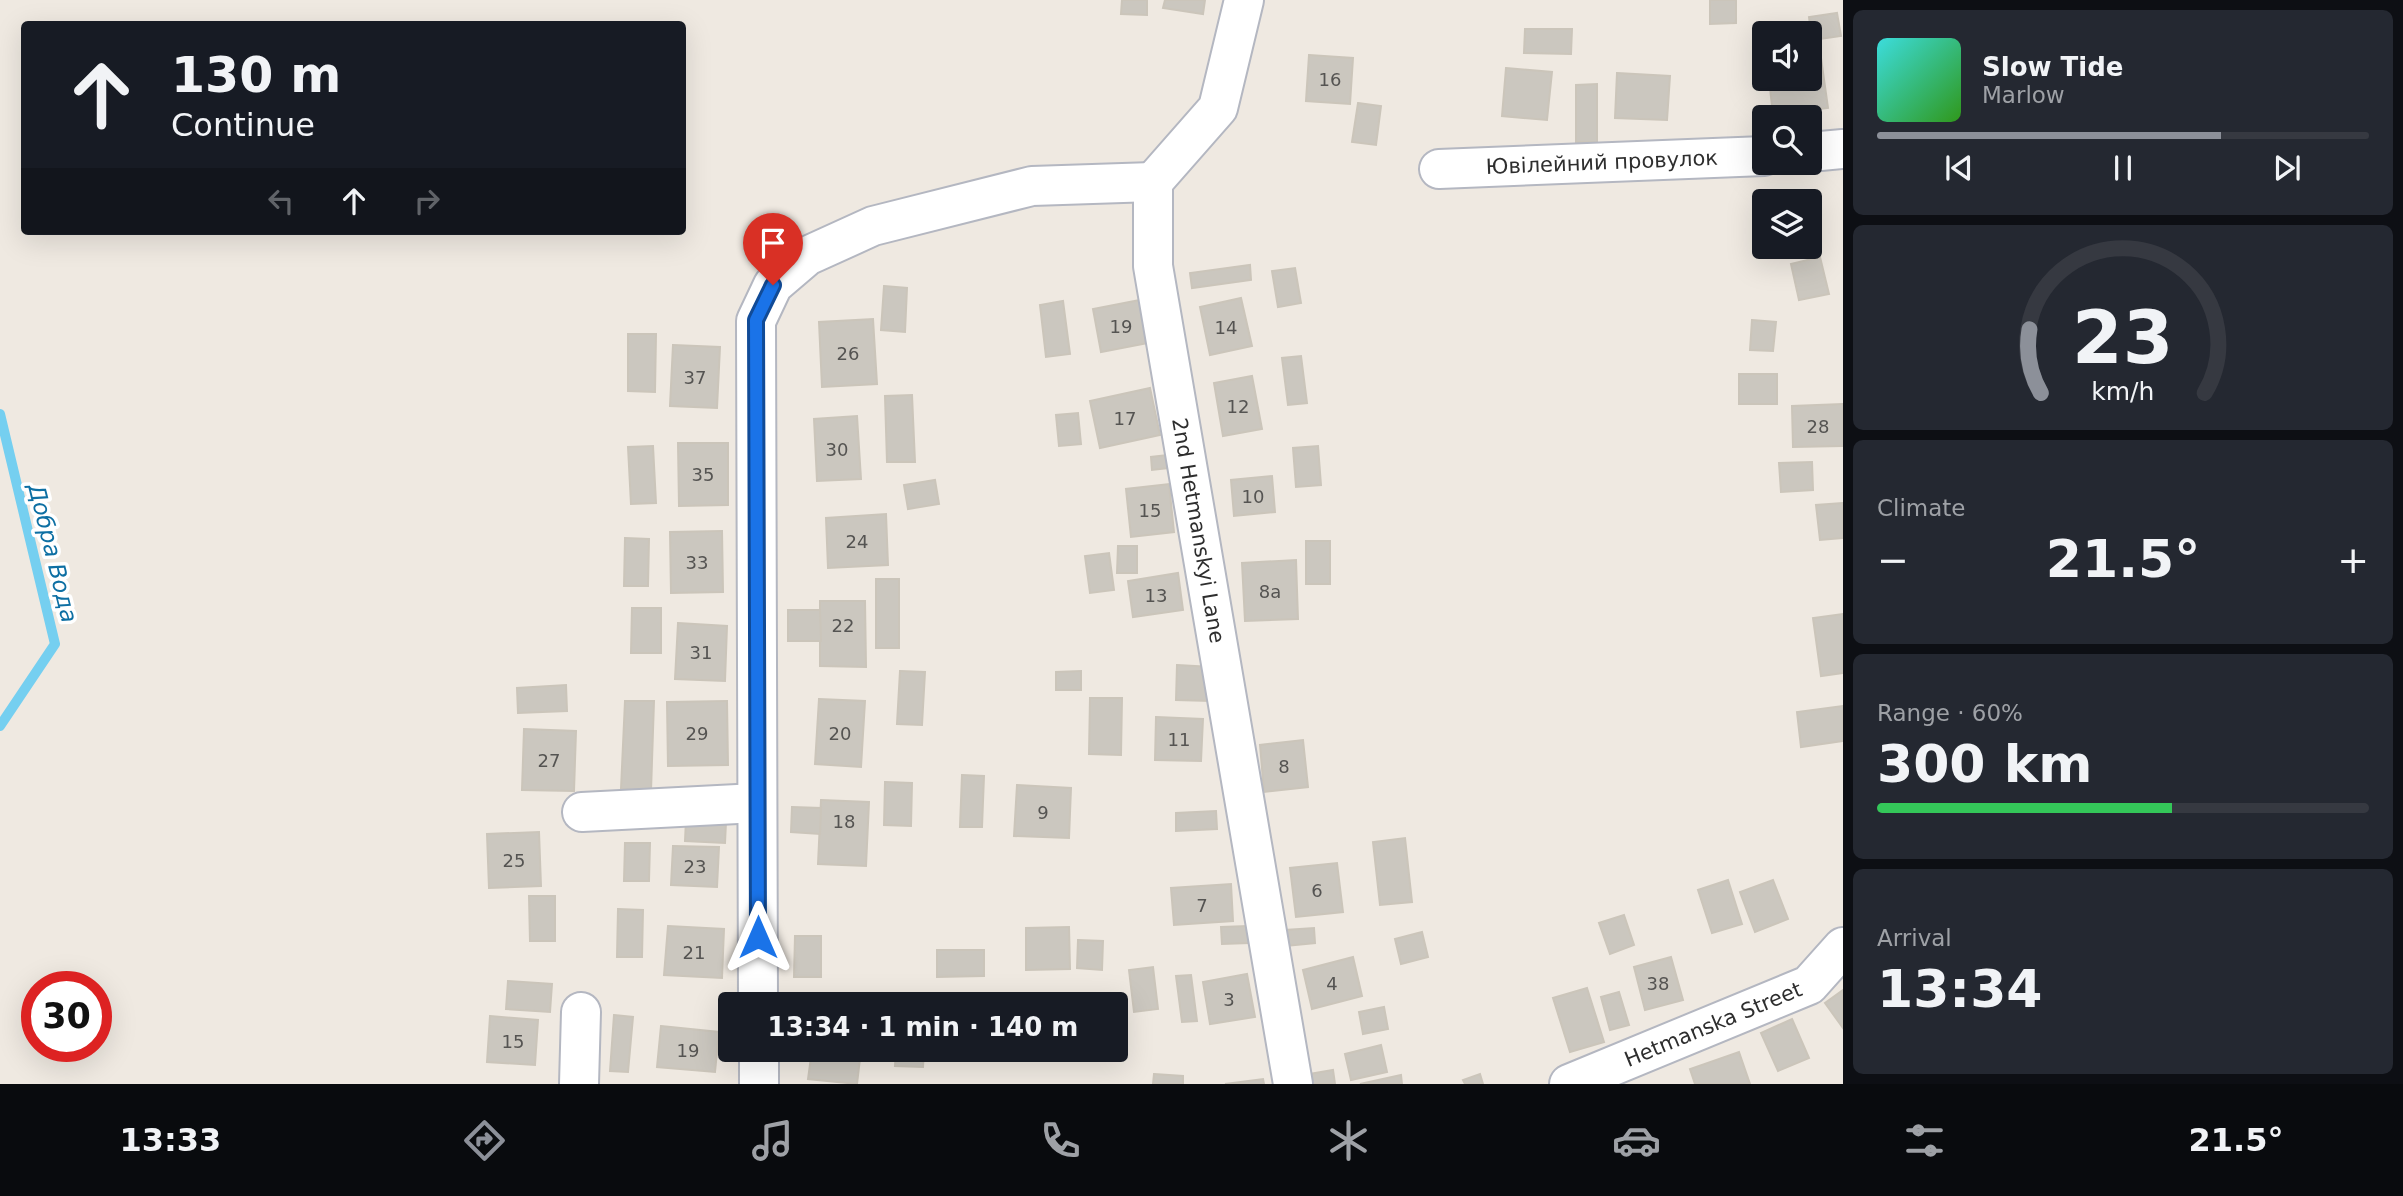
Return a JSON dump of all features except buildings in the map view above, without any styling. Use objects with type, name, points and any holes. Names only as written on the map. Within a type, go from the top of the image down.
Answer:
[{"type":"street","points":[[758,992],[756,320],[773,285],[807,256],[873,226],[1032,186],[1153,182],[1218,108],[1244,0]]},
{"type":"street","points":[[1822,151],[1843,149]]},
{"type":"street","name":"Ювілейний провулок","points":[[1438,169],[1752,156]]},
{"type":"street","name":"2nd Hetmanskyi Lane","points":[[1153,182],[1153,266],[1293,1084]]},
{"type":"street","points":[[582,812],[757,803]]},
{"type":"street","name":"Hetmanska Street","points":[[1569,1084],[1809,985],[1843,947]]},
{"type":"street","points":[[579,1084],[581,1012]]},
{"type":"street","points":[[759,1062],[759,1084]]},
{"type":"waterway","name":"Добра Вода","points":[[0,414],[55,644],[0,726]]},
{"type":"route","points":[[758,937],[756,320],[773,285]]}]
